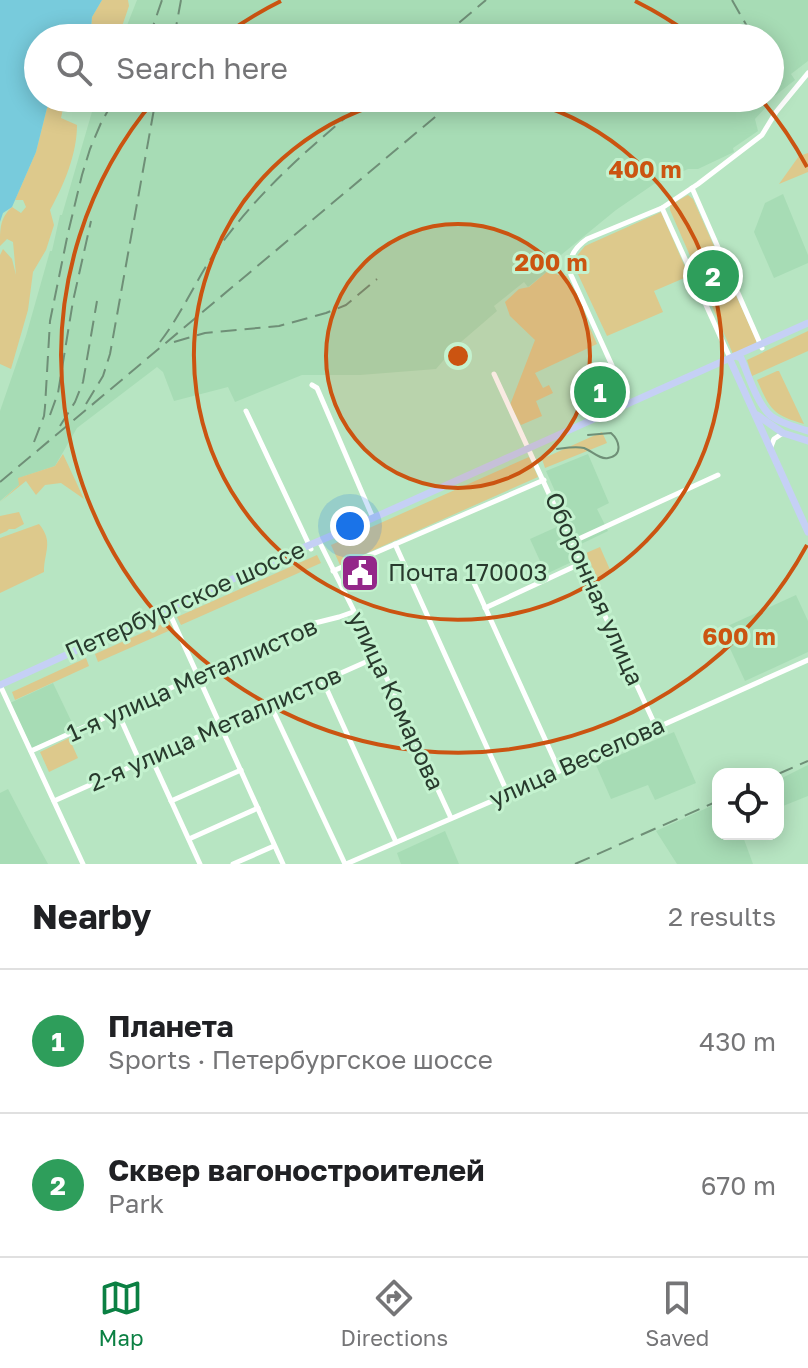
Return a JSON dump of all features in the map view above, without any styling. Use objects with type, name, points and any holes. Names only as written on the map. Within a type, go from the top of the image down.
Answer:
[{"type":"main road","name":"Петербургское шоссе","points":[[0,687],[808,325]]},
{"type":"main road","points":[[734,358],[770,450],[808,532]]},
{"type":"main road","points":[[734,358],[769,414],[808,431]]},
{"type":"main road","points":[[753,410],[784,433],[808,441]]},
{"type":"main road","name":"Петербургское шоссе","points":[[0,687],[310,547]]},
{"type":"street","points":[[784,102],[808,73]]},
{"type":"street","points":[[630,405],[571,277],[569,264],[574,251],[587,239],[662,208],[692,188],[762,135],[776,112]]},
{"type":"street","points":[[692,188],[762,346]]},
{"type":"street","points":[[662,208],[734,358]]},
{"type":"street","name":"Оборонная улица","points":[[494,374],[656,727]]},
{"type":"street","points":[[312,385],[317,388],[374,520]]},
{"type":"street","points":[[246,411],[310,547]]},
{"type":"street","points":[[767,441],[771,425],[778,420]]},
{"type":"street","points":[[770,450],[774,439],[784,433]]},
{"type":"street","points":[[572,542],[718,475]]},
{"type":"street","points":[[333,571],[544,480]]},
{"type":"street","name":"улица Комарова","points":[[320,543],[377,657],[451,818]]},
{"type":"street","points":[[395,544],[508,794]]},
{"type":"street","points":[[485,608],[582,563]]},
{"type":"street","points":[[474,583],[559,770]]},
{"type":"street","points":[[169,612],[283,864]]},
{"type":"street","name":"1-я улица Металлистов","points":[[31,751],[315,623],[353,612]]},
{"type":"street","name":"2-я улица Металлистов","points":[[54,801],[377,657]]},
{"type":"street","name":"улица Веселова","points":[[345,864],[808,660]]},
{"type":"street","points":[[323,681],[396,842]]},
{"type":"street","points":[[0,687],[83,864]]},
{"type":"street","points":[[270,704],[345,864]]},
{"type":"street","points":[[118,713],[140,762]]},
{"type":"street","points":[[151,757],[200,864]]},
{"type":"street","points":[[171,801],[241,770]]},
{"type":"street","points":[[189,839],[258,808]]},
{"type":"street","points":[[233,864],[274,846]]},
{"type":"shaded area","points":[[102,0],[128,0],[123,24],[91,24]]},
{"type":"shaded area","points":[[137,0],[808,0],[808,61],[791,74],[795,80],[784,89],[784,24],[128,24]]},
{"type":"shaded area","points":[[46,112],[62,112],[61,118],[77,125],[72,158],[50,210],[54,225],[46,250],[33,272],[28,310],[11,369],[0,364],[0,255],[3,249],[12,259],[16,275],[13,242],[7,239],[0,246],[1,229],[5,215],[12,207],[21,213],[26,207],[23,200],[15,200],[36,152]]},
{"type":"shaded area","points":[[92,112],[762,112],[755,119],[758,131],[733,148],[734,152],[698,169],[688,169],[654,184],[616,210],[550,264],[548,271],[528,287],[524,282],[494,306],[497,311],[454,348],[436,369],[360,375],[302,375],[235,402],[228,387],[174,401],[163,372],[157,367],[77,428],[55,466],[19,478],[19,485],[0,501],[0,411]]},
{"type":"shaded area","points":[[808,153],[808,172],[779,184],[799,156]]},
{"type":"shaded area","points":[[783,194],[808,255],[808,263],[774,278],[754,232],[765,203]]},
{"type":"shaded area","points":[[688,195],[693,199],[756,340],[756,343],[733,354],[670,210],[670,205]]},
{"type":"shaded area","points":[[661,212],[689,276],[654,291],[663,312],[607,336],[576,270],[576,257],[585,246]]},
{"type":"shaded area","points":[[549,270],[567,276],[597,344],[535,373],[543,388],[549,385],[553,393],[536,401],[542,416],[521,425],[510,405],[535,340],[510,316],[505,302]]},
{"type":"shaded area","points":[[808,331],[808,351],[752,376],[747,360]]},
{"type":"shaded area","points":[[777,371],[804,424],[778,414],[765,398],[757,380]]},
{"type":"shaded area","points":[[602,432],[607,443],[545,468],[542,459]]},
{"type":"shaded area","points":[[63,454],[84,499],[61,483],[45,485],[36,495],[26,481],[0,502],[19,485],[18,478],[55,466]]},
{"type":"shaded area","points":[[588,454],[609,503],[597,509],[608,531],[579,545],[546,471]]},
{"type":"shaded area","points":[[529,457],[538,477],[340,565],[331,545]]},
{"type":"shaded area","points":[[19,512],[24,524],[0,534],[0,516]]},
{"type":"shaded area","points":[[39,524],[47,542],[44,572],[0,593],[0,538]]},
{"type":"shaded area","points":[[561,525],[576,560],[546,574],[530,539]]},
{"type":"shaded area","points":[[600,547],[611,572],[597,578],[586,553]]},
{"type":"shaded area","points":[[317,555],[321,563],[181,625],[177,617]]},
{"type":"shaded area","points":[[796,595],[808,621],[808,652],[745,681],[721,629]]},
{"type":"shaded area","points":[[169,621],[173,629],[98,662],[95,654]]},
{"type":"shaded area","points":[[86,658],[89,666],[15,700],[12,692]]},
{"type":"shaded area","points":[[53,683],[75,729],[32,748],[10,703]]},
{"type":"shaded area","points":[[674,732],[696,783],[655,800],[648,785],[611,799],[596,765]]},
{"type":"shaded area","points":[[69,738],[78,758],[49,772],[40,752]]},
{"type":"shaded area","points":[[808,765],[808,796],[784,806],[784,777]]},
{"type":"shaded area","points":[[8,789],[48,864],[0,864],[0,793]]},
{"type":"shaded area","points":[[712,806],[712,840],[744,840],[753,864],[677,864],[656,831]]},
{"type":"shaded area","points":[[445,831],[459,864],[401,864],[397,853]]},
{"type":"water","points":[[0,0],[102,0],[91,24],[24,24],[24,112],[46,112],[36,152],[12,207],[3,213],[0,222]]},
{"type":"tram line","points":[[557,449],[584,448],[605,458],[618,451],[618,443],[611,433],[588,435]]},
{"type":"railway","points":[[154,24],[162,0]]},
{"type":"railway","points":[[177,24],[181,0]]},
{"type":"railway","points":[[458,24],[486,0]]},
{"type":"railway","points":[[732,0],[746,24]]},
{"type":"railway","points":[[34,442],[44,416],[50,321],[68,233],[90,149],[107,112]]},
{"type":"railway","points":[[86,404],[103,376],[110,354],[153,112]]},
{"type":"railway","points":[[160,342],[214,254],[248,210],[306,152],[353,112]]},
{"type":"railway","points":[[0,482],[441,112]]},
{"type":"railway","points":[[50,415],[58,393],[73,301],[91,221]]},
{"type":"railway","points":[[174,342],[205,333],[279,326],[326,313],[346,305],[377,279]]},
{"type":"railway","points":[[60,426],[83,382],[97,301]]},
{"type":"railway","points":[[784,771],[808,761]]},
{"type":"railway","points":[[575,864],[712,804]]},
{"type":"place","name":"Сквер вагоностроителей","points":[[713,276]]},
{"type":"place","name":"Планета","points":[[600,392]]},
{"type":"place","name":"Почта 170003","points":[[360,573]]}]
